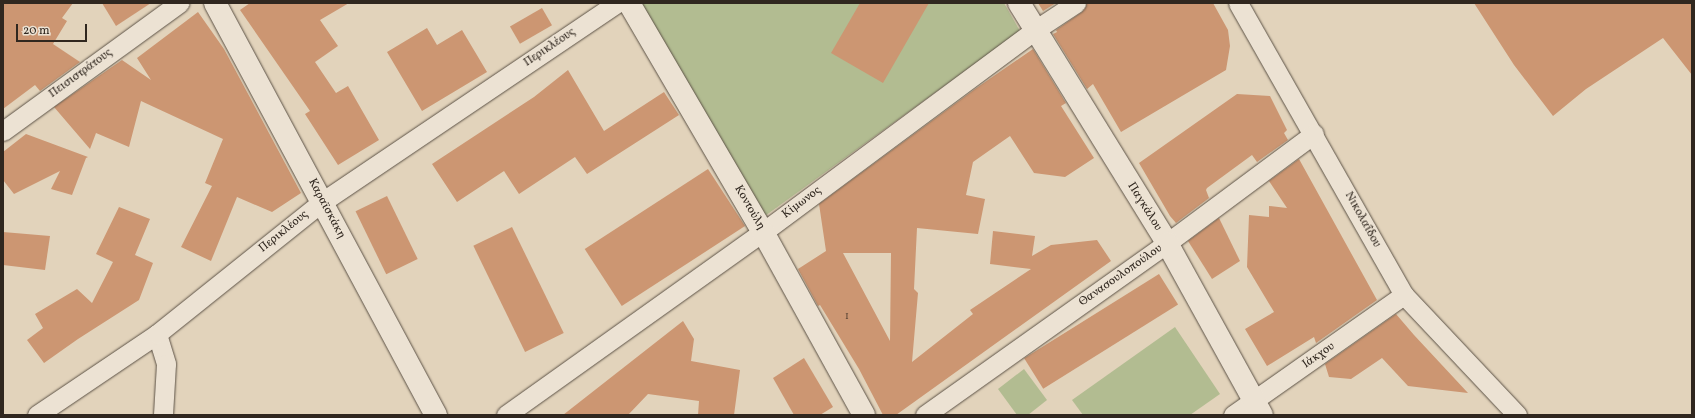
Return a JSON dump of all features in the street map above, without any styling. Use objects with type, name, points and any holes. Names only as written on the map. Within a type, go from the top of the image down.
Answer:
[{"type":"main road","name":"Καραϊσκάκη","points":[[215,3],[436,415]]},
{"type":"main road","name":"Κοντούλη","points":[[629,3],[763,232],[864,415]]},
{"type":"main road","name":"Παγκάλου","points":[[1019,3],[1167,243],[1258,408]]},
{"type":"street","name":"Πεισιστράτους","points":[[3,131],[179,3]]},
{"type":"street","name":"Περικλέους","points":[[37,415],[157,334],[322,202],[617,3]]},
{"type":"street","name":"Κίμωνος","points":[[506,415],[763,232],[1035,30],[1076,3]]},
{"type":"street","name":"Νικολαΐδου","points":[[1238,3],[1314,134],[1404,295],[1516,415]]},
{"type":"street","name":"Θανασουλοπούλου","points":[[925,415],[1167,243],[1314,134]]},
{"type":"street","name":"Ιάκχου","points":[[1234,415],[1258,408],[1404,295]]},
{"type":"street","points":[[157,334],[166,364],[163,415]]},
{"type":"green space","points":[[641,3],[1004,3],[1020,31],[765,216]]},
{"type":"green space","points":[[1175,327],[1220,394],[1190,415],[1083,415],[1072,400]]},
{"type":"green space","points":[[1024,369],[1047,400],[1028,415],[1017,415],[998,389]]},
{"type":"building","points":[[3,3],[73,3],[62,18],[67,21],[53,44],[80,62],[40,91],[35,85],[3,109]]},
{"type":"building","points":[[102,3],[151,3],[116,26]]},
{"type":"building","points":[[250,3],[349,3],[320,20],[338,46],[315,62],[336,93],[348,86],[379,140],[338,165],[305,114],[310,111],[240,10]]},
{"type":"building","points":[[860,3],[929,3],[883,83],[831,53]]},
{"type":"building","points":[[1038,3],[1056,3],[1043,11]]},
{"type":"building","points":[[1087,3],[1213,3],[1228,30],[1230,46],[1226,70],[1121,132],[1093,84],[1087,89],[1053,34],[1057,32],[1056,30],[1082,12]]},
{"type":"building","points":[[1474,3],[1692,3],[1692,75],[1663,38],[1586,89],[1553,116],[1514,65]]},
{"type":"building","points":[[542,8],[552,25],[520,44],[510,26]]},
{"type":"building","points":[[198,12],[224,49],[301,193],[272,212],[237,197],[211,261],[181,247],[212,186],[205,183],[223,139],[141,101],[129,147],[96,133],[90,149],[54,107],[122,60],[151,80],[137,58]]},
{"type":"building","points":[[427,28],[437,45],[462,30],[487,72],[422,111],[387,52]]},
{"type":"building","points":[[1033,49],[1066,103],[1061,106],[1094,158],[1065,177],[1034,173],[1010,136],[973,162],[966,195],[985,199],[978,234],[917,228],[914,289],[918,293],[912,362],[973,314],[970,310],[1031,269],[990,264],[993,231],[1035,236],[1032,256],[1051,245],[1097,240],[1111,261],[896,415],[883,415],[859,369],[820,305],[818,306],[798,269],[826,251],[819,204],[975,89]],"holes":[[[843,253],[891,253],[890,341]]]},
{"type":"building","points":[[568,70],[604,131],[664,92],[679,115],[587,174],[575,157],[519,194],[504,171],[457,202],[432,164],[534,97]]},
{"type":"building","points":[[1237,94],[1270,96],[1287,130],[1284,133],[1288,140],[1257,162],[1252,155],[1207,188],[1206,190],[1209,198],[1176,223],[1170,216],[1139,163]]},
{"type":"building","points":[[26,134],[88,157],[86,158],[72,195],[51,189],[60,171],[14,194],[3,180],[3,152]]},
{"type":"building","points":[[1299,159],[1377,300],[1316,343],[1314,337],[1267,366],[1245,329],[1274,312],[1247,267],[1249,215],[1269,217],[1269,206],[1287,208],[1269,181]]},
{"type":"building","points":[[708,169],[745,226],[622,306],[585,249]]},
{"type":"building","points":[[387,196],[418,259],[386,274],[356,211]]},
{"type":"building","points":[[119,207],[150,219],[135,255],[153,263],[139,300],[78,339],[44,363],[27,340],[43,328],[35,314],[77,289],[92,303],[113,262],[96,254]]},
{"type":"building","points":[[1219,218],[1240,261],[1212,279],[1188,241]]},
{"type":"building","points":[[512,227],[564,333],[525,352],[473,246]]},
{"type":"building","points":[[3,232],[50,236],[45,270],[3,265]]},
{"type":"building","points":[[1159,274],[1178,305],[1043,389],[1024,358]]},
{"type":"building","points":[[1396,314],[1468,393],[1408,386],[1382,358],[1351,379],[1329,377],[1325,364]]},
{"type":"building","points":[[683,321],[694,339],[691,361],[740,370],[734,415],[698,415],[699,401],[648,394],[628,415],[563,415]]},
{"type":"building","points":[[804,358],[833,407],[820,415],[794,415],[773,378]]}]
